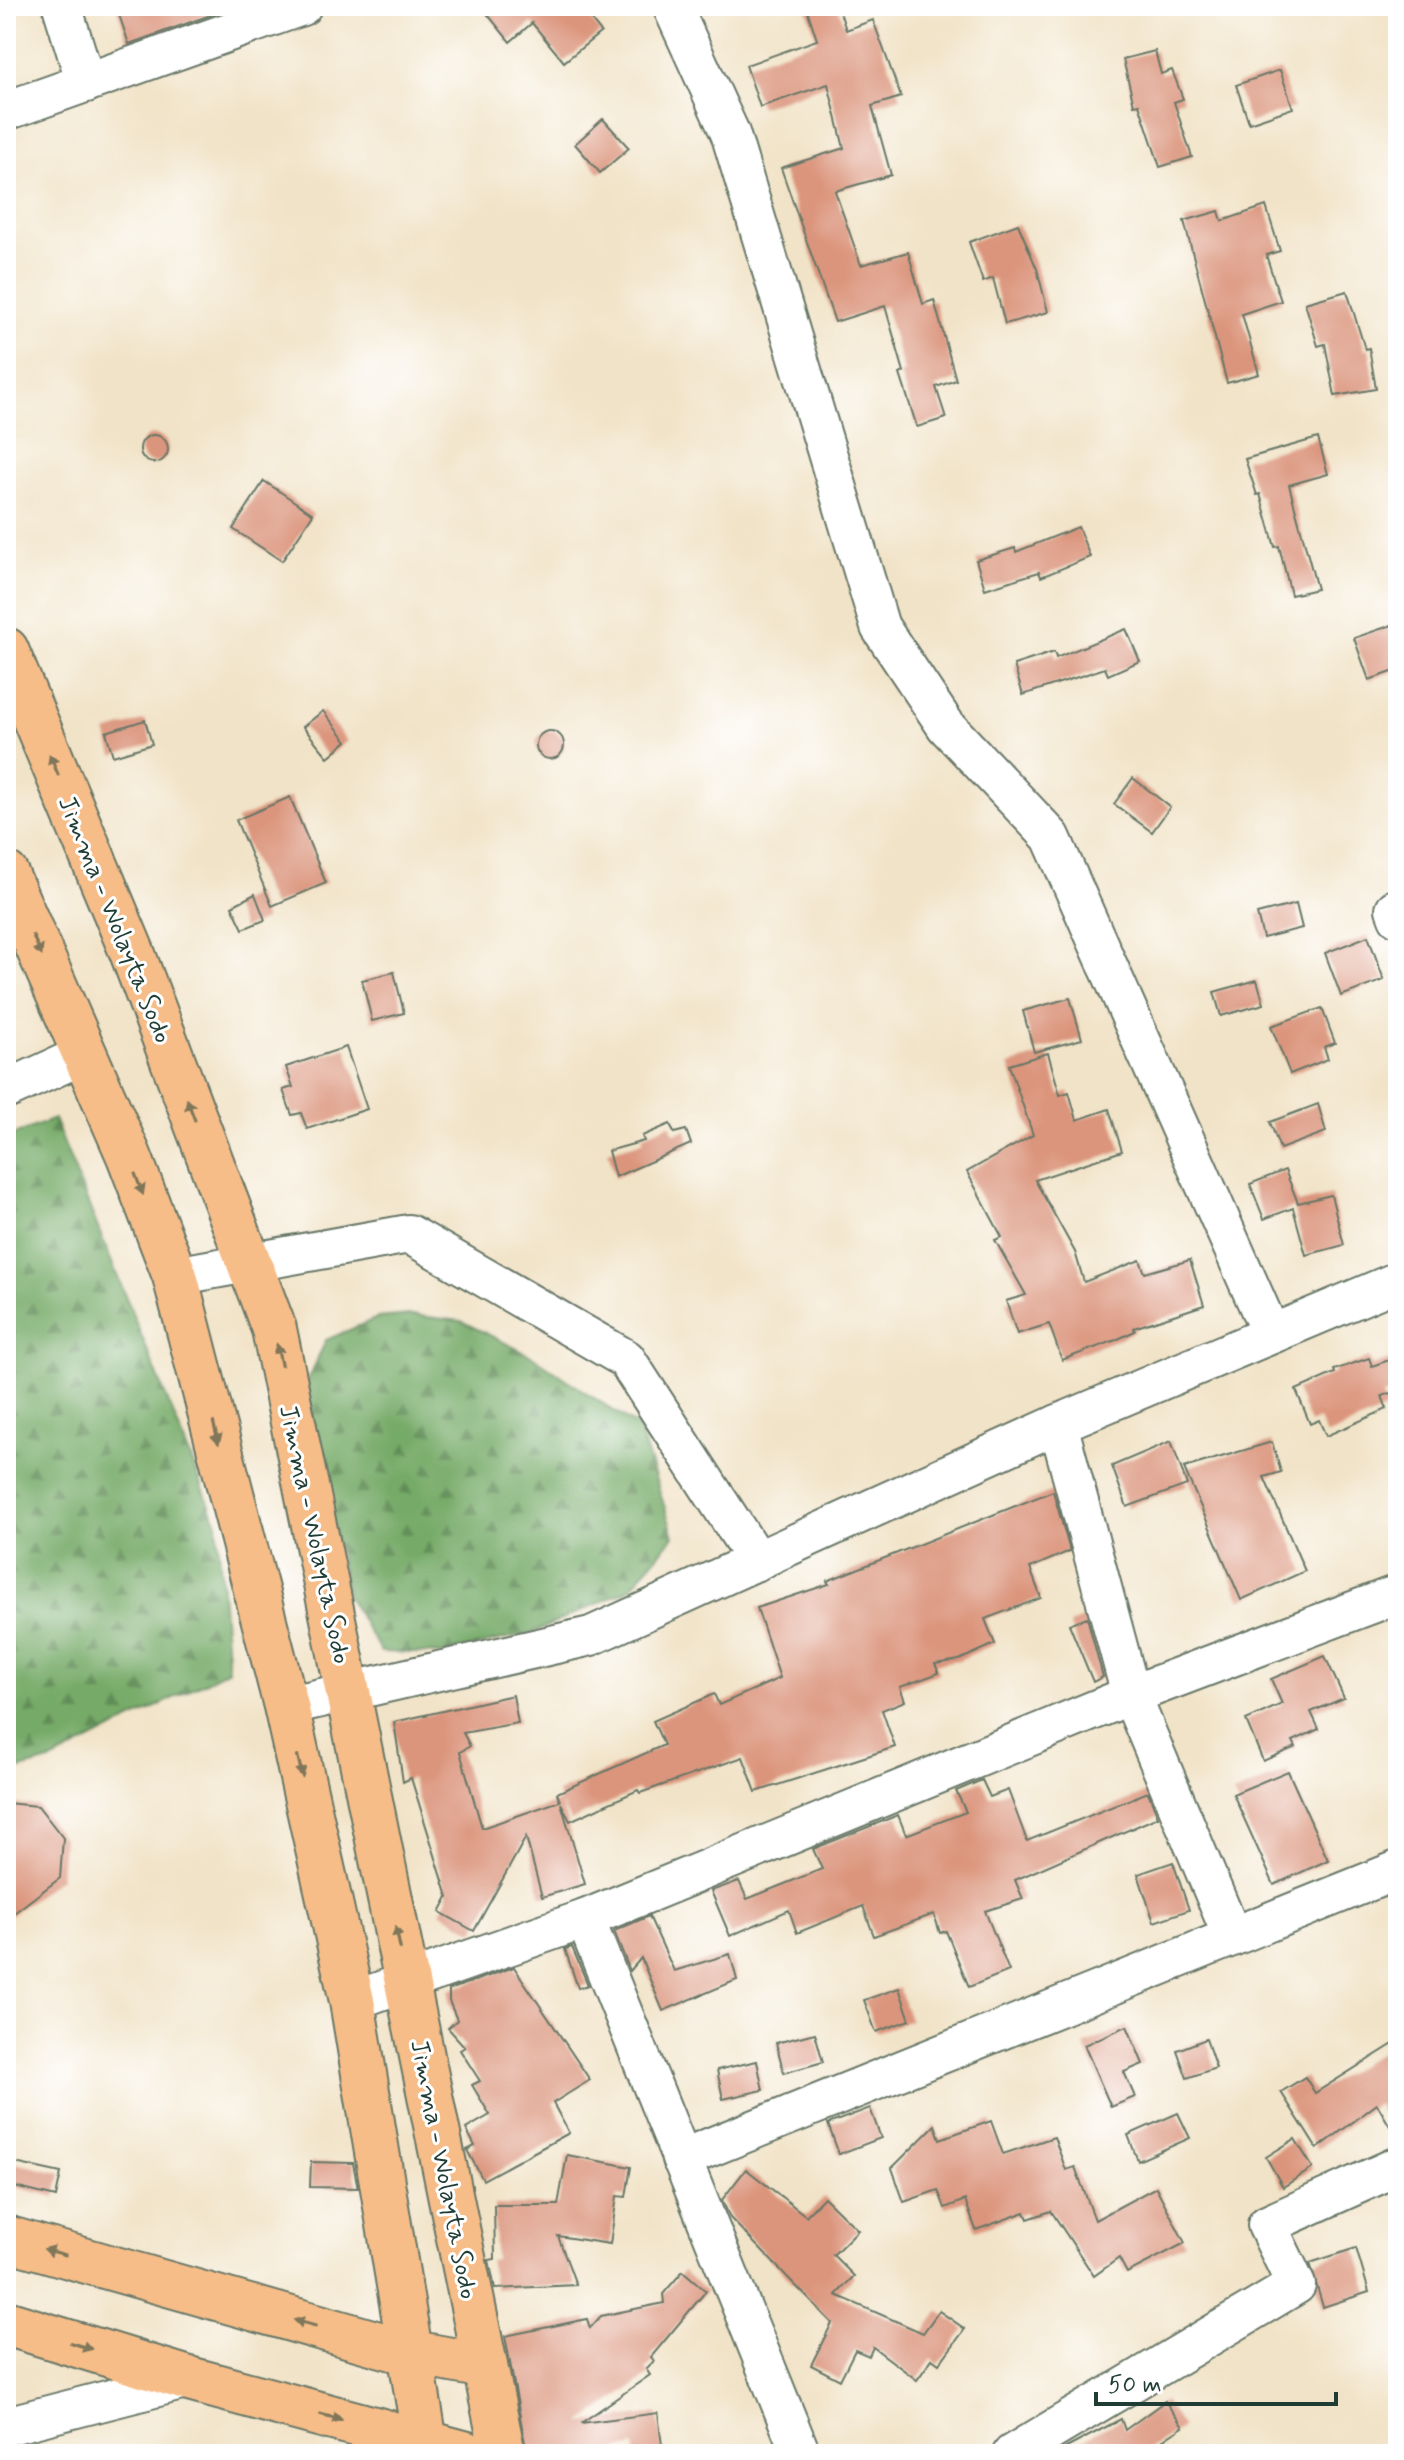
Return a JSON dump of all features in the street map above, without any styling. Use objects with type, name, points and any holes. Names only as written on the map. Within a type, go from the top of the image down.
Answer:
[{"type":"main road","name":"Jimma - Wolayta Sodo","points":[[6,650],[132,952],[274,1329],[503,2454]]},
{"type":"main road","points":[[6,874],[85,1054],[175,1276],[286,1706],[352,2001],[407,2352],[426,2448]]},
{"type":"main road","points":[[6,2238],[407,2352],[485,2366]]},
{"type":"main road","points":[[6,2323],[426,2448],[467,2454]]},
{"type":"street","points":[[62,6],[86,83]]},
{"type":"street","points":[[6,111],[302,6]]},
{"type":"street","points":[[672,6],[730,133],[880,627],[946,726],[1051,837],[1271,1334]]},
{"type":"street","points":[[6,1090],[85,1054]]},
{"type":"street","points":[[175,1276],[409,1234],[626,1359],[757,1561]]},
{"type":"street","points":[[286,1706],[591,1636],[1058,1424],[1398,1281]]},
{"type":"street","points":[[1058,1424],[1131,1695],[1232,1936]]},
{"type":"street","points":[[352,2001],[585,1919],[1131,1695],[1398,1594]]},
{"type":"street","points":[[681,2159],[1398,1870]]},
{"type":"street","points":[[585,1919],[801,2454]]},
{"type":"street","points":[[1012,2454],[1296,2285],[1267,2225],[1398,2166]]},
{"type":"street","points":[[6,2426],[189,2379]]},
{"type":"green space","points":[[54,1119],[217,1523],[228,1670],[53,1760],[6,1773],[6,1138]]},
{"type":"green space","points":[[411,1315],[461,1321],[532,1356],[639,1428],[674,1536],[630,1589],[532,1633],[443,1654],[381,1652],[347,1596],[306,1385],[326,1340],[377,1318]]},
{"type":"building","points":[[116,6],[236,6],[129,44]]},
{"type":"building","points":[[481,6],[580,6],[601,32],[564,62],[532,23],[510,42]]},
{"type":"building","points":[[806,6],[838,6],[846,30],[873,20],[901,97],[872,106],[891,175],[835,191],[861,265],[908,252],[923,304],[934,300],[956,380],[936,387],[946,418],[917,427],[900,374],[904,372],[885,306],[835,322],[781,168],[844,148],[828,84],[760,107],[746,65],[817,40]]},
{"type":"building","points":[[1155,51],[1161,74],[1172,70],[1183,99],[1174,102],[1192,157],[1160,167],[1139,104],[1134,105],[1123,59]]},
{"type":"building","points":[[1280,70],[1293,108],[1249,123],[1236,85]]},
{"type":"building","points":[[603,119],[629,148],[600,173],[575,144]]},
{"type":"building","points":[[1266,206],[1280,251],[1266,255],[1281,301],[1242,314],[1259,374],[1227,383],[1184,221],[1219,211],[1222,221]]},
{"type":"building","points":[[1018,224],[1037,269],[1048,312],[1005,324],[993,278],[983,282],[969,242]]},
{"type":"building","points":[[1347,291],[1365,349],[1369,348],[1376,389],[1335,396],[1325,344],[1318,346],[1305,303]]},
{"type":"building","points":[[154,435],[164,439],[168,449],[164,459],[154,463],[144,459],[140,449],[144,439]]},
{"type":"building","points":[[1318,438],[1328,474],[1289,485],[1317,589],[1291,595],[1279,546],[1275,547],[1260,494],[1257,495],[1245,459]]},
{"type":"building","points":[[264,481],[313,514],[282,561],[233,529]]},
{"type":"building","points":[[1078,527],[1090,557],[1041,577],[1039,572],[985,589],[976,560],[1015,548],[1016,552]]},
{"type":"building","points":[[1398,623],[1398,670],[1369,680],[1354,638]]},
{"type":"building","points":[[1126,629],[1140,661],[1108,675],[1105,668],[1023,695],[1014,665],[1054,652],[1056,658]]},
{"type":"building","points":[[323,711],[347,741],[328,757],[303,727]]},
{"type":"building","points":[[145,720],[152,744],[113,756],[106,732]]},
{"type":"building","points":[[550,731],[560,735],[564,745],[560,755],[550,759],[540,755],[536,745],[540,735]]},
{"type":"building","points":[[1133,778],[1170,807],[1152,832],[1114,804]]},
{"type":"building","points":[[290,797],[326,883],[272,906],[236,820]]},
{"type":"building","points":[[255,894],[265,920],[243,929],[232,906]]},
{"type":"building","points":[[1296,904],[1302,928],[1263,938],[1257,914]]},
{"type":"building","points":[[1368,936],[1384,980],[1341,996],[1325,953]]},
{"type":"building","points":[[394,972],[404,1013],[372,1021],[362,980]]},
{"type":"building","points":[[1257,980],[1264,1004],[1221,1016],[1214,992]]},
{"type":"building","points":[[1070,998],[1082,1039],[1034,1052],[1023,1011]]},
{"type":"building","points":[[1322,1008],[1335,1043],[1324,1047],[1328,1059],[1290,1074],[1271,1026]]},
{"type":"building","points":[[346,1047],[367,1109],[307,1129],[301,1113],[292,1115],[283,1090],[293,1087],[286,1067]]},
{"type":"building","points":[[1048,1053],[1060,1095],[1069,1092],[1077,1120],[1109,1109],[1122,1151],[1035,1180],[1075,1252],[1084,1282],[1140,1260],[1145,1273],[1190,1260],[1204,1305],[1134,1328],[1135,1331],[1116,1340],[1062,1360],[1049,1324],[1017,1334],[1006,1301],[1026,1295],[995,1240],[1002,1237],[967,1172],[1033,1135],[1009,1065]]},
{"type":"building","points":[[1318,1104],[1326,1132],[1280,1149],[1270,1122]]},
{"type":"building","points":[[670,1124],[674,1133],[686,1130],[691,1144],[615,1177],[608,1151],[644,1141],[642,1136]]},
{"type":"building","points":[[1285,1170],[1298,1203],[1331,1195],[1344,1245],[1306,1255],[1293,1208],[1264,1219],[1250,1184]]},
{"type":"building","points":[[1398,1357],[1398,1391],[1382,1396],[1387,1409],[1326,1436],[1319,1420],[1310,1424],[1296,1390],[1335,1373],[1334,1370],[1369,1358],[1372,1366]]},
{"type":"building","points":[[1171,1441],[1187,1485],[1127,1507],[1112,1466]]},
{"type":"building","points":[[1272,1442],[1281,1472],[1264,1477],[1305,1571],[1241,1600],[1184,1468]]},
{"type":"building","points":[[1053,1491],[1070,1551],[1030,1568],[1041,1598],[985,1619],[995,1644],[959,1660],[935,1664],[939,1673],[900,1687],[905,1701],[882,1710],[895,1747],[756,1792],[743,1757],[640,1793],[638,1790],[570,1821],[561,1803],[585,1884],[542,1897],[526,1837],[474,1931],[440,1912],[448,1897],[411,1778],[403,1782],[394,1722],[513,1695],[518,1723],[463,1733],[470,1746],[460,1752],[482,1828],[560,1801],[557,1793],[664,1745],[653,1721],[714,1694],[719,1705],[780,1678],[757,1608],[829,1584],[827,1581]]},
{"type":"building","points":[[1087,1617],[1103,1677],[1093,1682],[1069,1624]]},
{"type":"building","points":[[1325,1656],[1344,1698],[1311,1712],[1319,1729],[1293,1741],[1296,1747],[1263,1761],[1246,1720],[1282,1704],[1271,1679]]},
{"type":"building","points":[[1288,1771],[1328,1860],[1274,1885],[1233,1794]]},
{"type":"building","points":[[982,1780],[990,1797],[1008,1790],[1027,1841],[1148,1792],[1158,1817],[1015,1880],[1023,1899],[985,1911],[1009,1971],[969,1987],[946,1931],[940,1933],[934,1914],[874,1936],[863,1906],[797,1933],[789,1910],[730,1936],[711,1891],[739,1881],[747,1899],[822,1869],[813,1849],[898,1815],[906,1835],[966,1812],[956,1791]]},
{"type":"building","points":[[6,1803],[38,1806],[63,1838],[60,1878],[6,1919]]},
{"type":"building","points":[[1173,1862],[1189,1910],[1154,1922],[1138,1874]]},
{"type":"building","points":[[649,1916],[674,1971],[730,1954],[737,1980],[663,2011],[641,1958],[630,1971],[614,1931]]},
{"type":"building","points":[[572,1947],[588,1985],[578,1988],[565,1949]]},
{"type":"building","points":[[514,1967],[590,2080],[553,2103],[569,2133],[483,2180],[467,2150],[475,2146],[466,2129],[490,2115],[472,2085],[480,2081],[460,2050],[465,2047],[448,2028],[457,2020],[449,2001],[449,1990]]},
{"type":"building","points":[[899,1988],[910,2020],[876,2032],[864,2000]]},
{"type":"building","points":[[1127,2026],[1143,2064],[1124,2072],[1135,2097],[1111,2107],[1084,2045]]},
{"type":"building","points":[[815,2033],[823,2062],[784,2073],[776,2043]]},
{"type":"building","points":[[1206,2039],[1216,2068],[1187,2078],[1177,2050]]},
{"type":"building","points":[[1398,2041],[1398,2140],[1377,2104],[1317,2149],[1281,2092],[1305,2077],[1315,2093]]},
{"type":"building","points":[[757,2061],[763,2090],[723,2099],[717,2070]]},
{"type":"building","points":[[870,2108],[881,2138],[839,2154],[828,2124]]},
{"type":"building","points":[[1178,2113],[1190,2138],[1138,2161],[1128,2135]]},
{"type":"building","points":[[991,2121],[1003,2154],[1054,2137],[1066,2170],[1075,2167],[1095,2220],[1156,2187],[1185,2243],[1127,2273],[1119,2258],[1094,2276],[1051,2211],[1028,2219],[1025,2212],[976,2230],[965,2200],[945,2208],[938,2190],[904,2202],[892,2168],[935,2125],[940,2139]]},
{"type":"building","points":[[1295,2139],[1313,2168],[1283,2187],[1266,2157]]},
{"type":"building","points":[[567,2155],[631,2167],[626,2197],[617,2196],[610,2244],[558,2236],[576,2285],[495,2289],[489,2260],[495,2259],[494,2205],[558,2205]]},
{"type":"building","points":[[6,2161],[61,2173],[56,2197],[6,2185]]},
{"type":"building","points":[[311,2162],[353,2163],[358,2188],[310,2187]]},
{"type":"building","points":[[746,2169],[806,2216],[824,2197],[858,2230],[833,2255],[854,2276],[836,2295],[923,2333],[939,2311],[965,2329],[939,2364],[932,2359],[917,2380],[873,2347],[869,2356],[855,2350],[840,2380],[811,2365],[832,2323],[730,2218],[722,2200]]},
{"type":"building","points":[[1356,2248],[1369,2292],[1323,2307],[1310,2263]]},
{"type":"building","points":[[683,2271],[706,2291],[651,2357],[654,2361],[646,2369],[650,2375],[581,2423],[658,2413],[663,2454],[636,2454],[635,2446],[598,2454],[527,2454],[505,2336],[587,2319],[590,2328],[601,2316],[664,2303],[663,2294]]},
{"type":"building","points":[[1165,2401],[1183,2427],[1142,2454],[1055,2454],[1121,2419],[1125,2430]]}]
